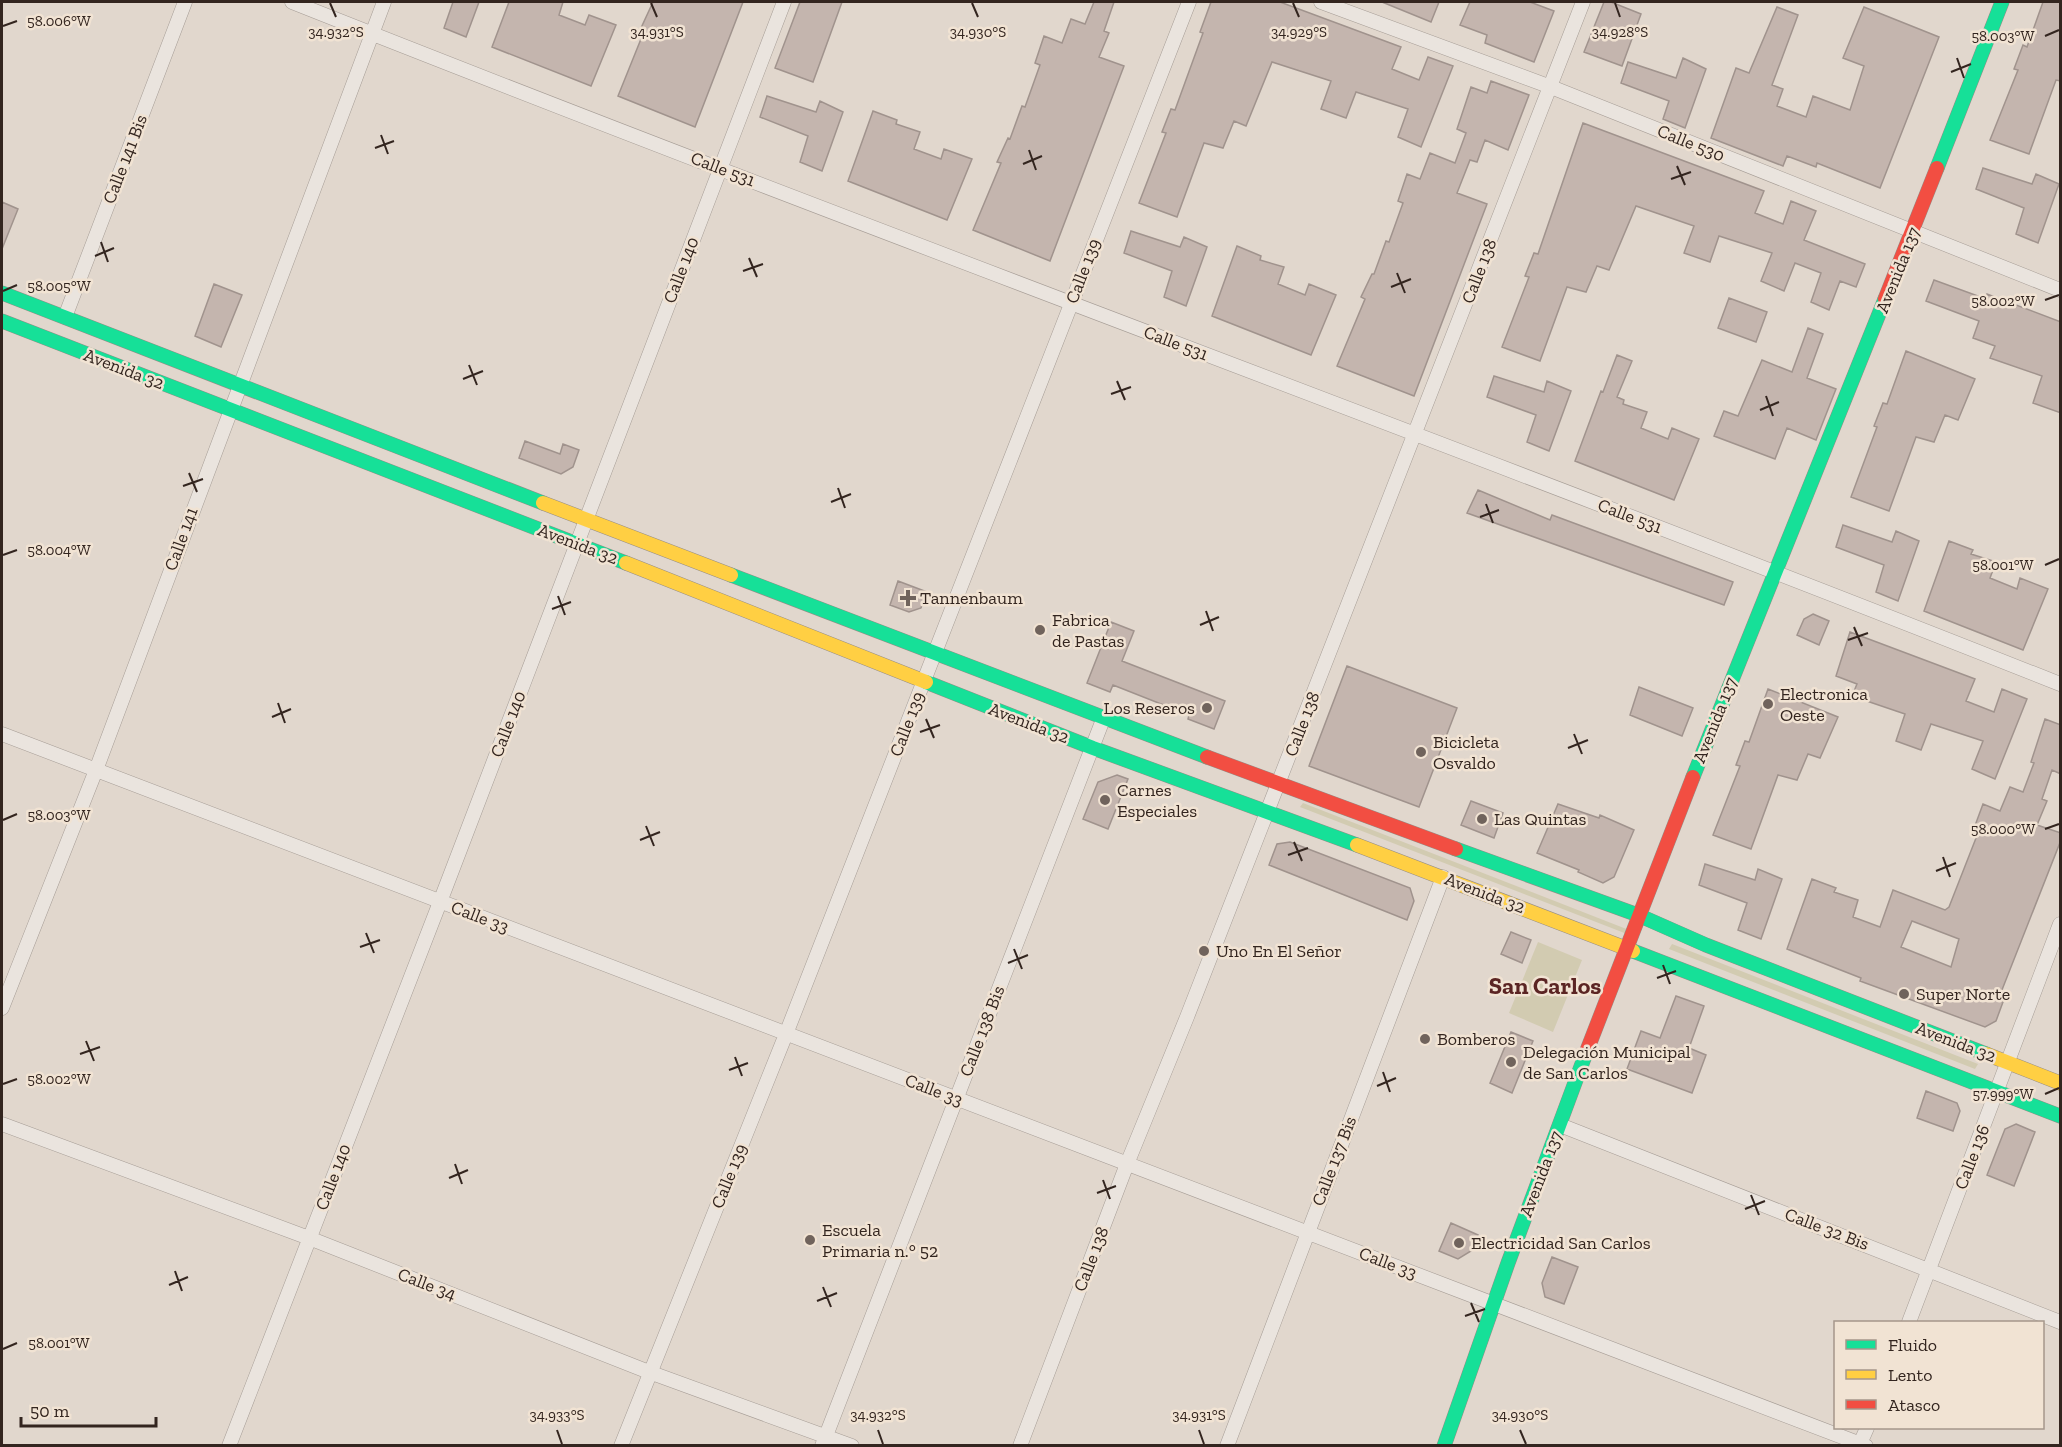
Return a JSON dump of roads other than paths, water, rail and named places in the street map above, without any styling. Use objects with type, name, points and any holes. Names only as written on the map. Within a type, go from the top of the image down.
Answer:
[{"type":"main road","name":"Avenida 137","points":[[1443,1446],[1492,1302],[1625,947],[1774,571],[1913,233],[2002,2]]},
{"type":"main road","name":"Avenida 32","points":[[2,293],[238,386],[1104,717],[1638,915],[1706,945],[2061,1083]]},
{"type":"main road","name":"Avenida 32","points":[[2,321],[578,544],[1093,748],[1267,810],[2061,1116]]},
{"type":"street","name":"Calle 141 Bis","points":[[64,317],[185,2]]},
{"type":"street","name":"Calle 531","points":[[292,2],[1774,571],[2061,684]]},
{"type":"street","name":"Calle 141","points":[[2,1008],[96,770],[238,386],[384,2]]},
{"type":"street","name":"Calle 140","points":[[228,1446],[578,544],[784,2]]},
{"type":"street","name":"Calle 139","points":[[621,1446],[786,1034],[1189,2]]},
{"type":"street","name":"Calle 530","points":[[1321,2],[1551,87],[2061,290]]},
{"type":"street","name":"Calle 138","points":[[1020,1446],[1127,1164],[1187,1017],[1583,2]]},
{"type":"street","name":"Calle 138 Bis","points":[[824,1440],[1104,717]]},
{"type":"street","name":"Calle 33","points":[[2,734],[1862,1445]]},
{"type":"street","name":"Calle 137 Bis","points":[[1227,1446],[1306,1232],[1443,877]]},
{"type":"street","name":"Calle 136","points":[[1910,1321],[2061,924]]},
{"type":"street","name":"Calle 34","points":[[2,1124],[309,1238],[824,1440],[852,1446]]},
{"type":"street","name":"Calle 32 Bis","points":[[1560,1125],[2061,1322]]},
{"type":"street","points":[[1862,1445],[1867,1429]]},
{"type":"place","name":"Tannenbaum","points":[[908,598]]},
{"type":"place","name":"Fabrica de Pastas","points":[[1040,630]]},
{"type":"place","name":"Electronica Oeste","points":[[1768,704]]},
{"type":"place","name":"Los Reseros","points":[[1207,708]]},
{"type":"place","name":"Bicicleta Osvaldo","points":[[1421,752]]},
{"type":"place","name":"Carnes Especiales","points":[[1105,800]]},
{"type":"place","name":"Las Quintas","points":[[1482,819]]},
{"type":"place","name":"Uno En El Señor","points":[[1204,951]]},
{"type":"place","name":"Super Norte","points":[[1904,994]]},
{"type":"place","name":"Bomberos","points":[[1425,1039]]},
{"type":"place","name":"Delegación Municipal de San Carlos","points":[[1511,1062]]},
{"type":"place","name":"Escuela Primaria n.° 52","points":[[810,1240]]},
{"type":"place","name":"Electricidad San Carlos","points":[[1459,1243]]},
{"type":"district","name":"San Carlos","points":[[1545,985]]}]
